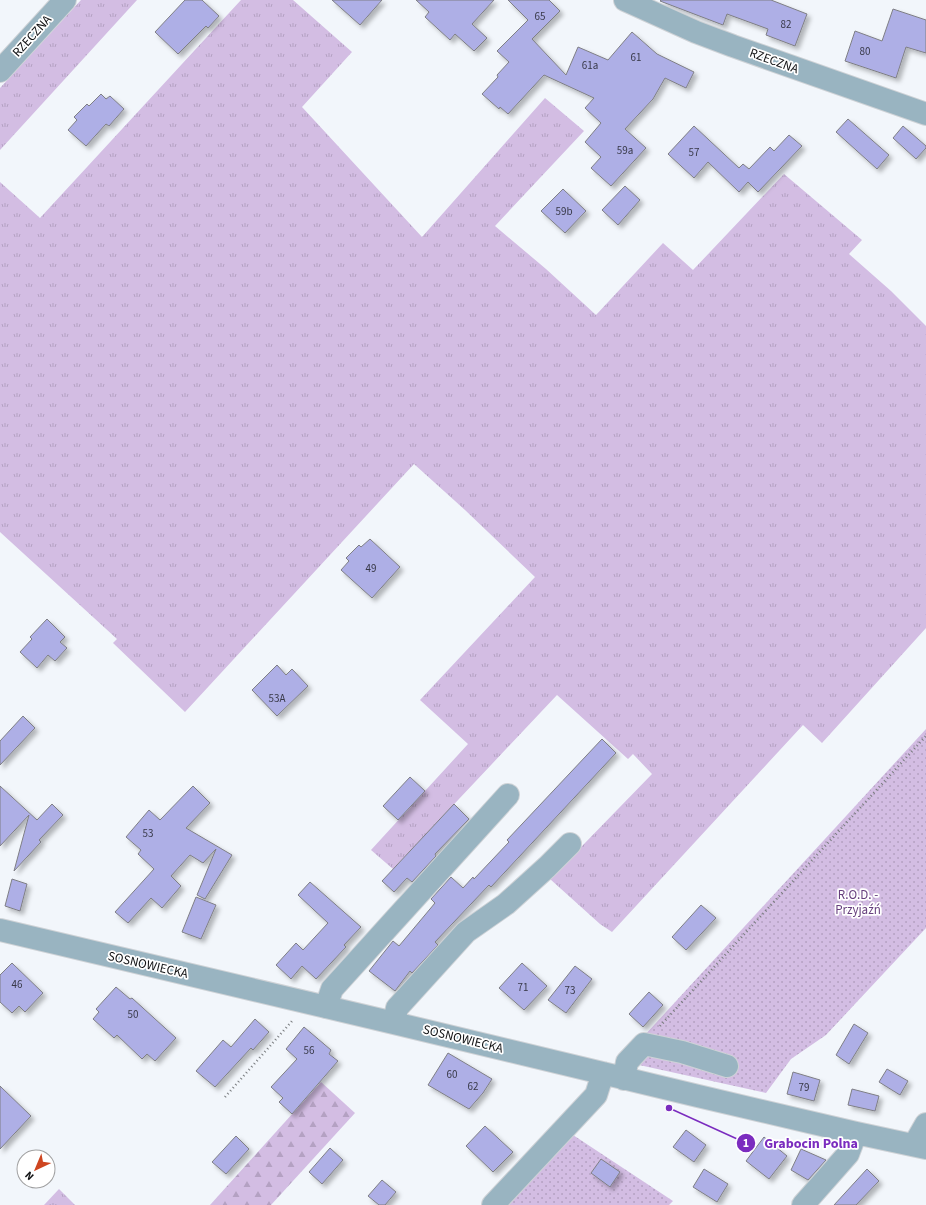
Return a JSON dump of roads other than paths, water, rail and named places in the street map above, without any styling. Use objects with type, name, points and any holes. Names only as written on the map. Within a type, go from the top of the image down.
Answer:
[{"type":"street","name":"RZECZNA","points":[[0,71],[65,0]]},
{"type":"street","name":"RZECZNA","points":[[625,0],[696,32],[926,114]]},
{"type":"street","points":[[326,1007],[332,989],[508,795]]},
{"type":"street","points":[[394,1023],[397,1008],[466,932],[506,904],[570,844]]},
{"type":"street","name":"SOSNOWIECKA","points":[[0,930],[613,1076],[856,1133],[920,1146]]},
{"type":"street","points":[[493,1205],[644,1044],[682,1052],[727,1066]]},
{"type":"street","points":[[920,1146],[926,1124]]},
{"type":"street","points":[[803,1205],[848,1154],[856,1133]]},
{"type":"place","name":"Grabocin Polna","points":[[669,1108]]},
{"type":"park label","name":"R.O.D. - Przyjaźń","points":[[858,902]]}]
